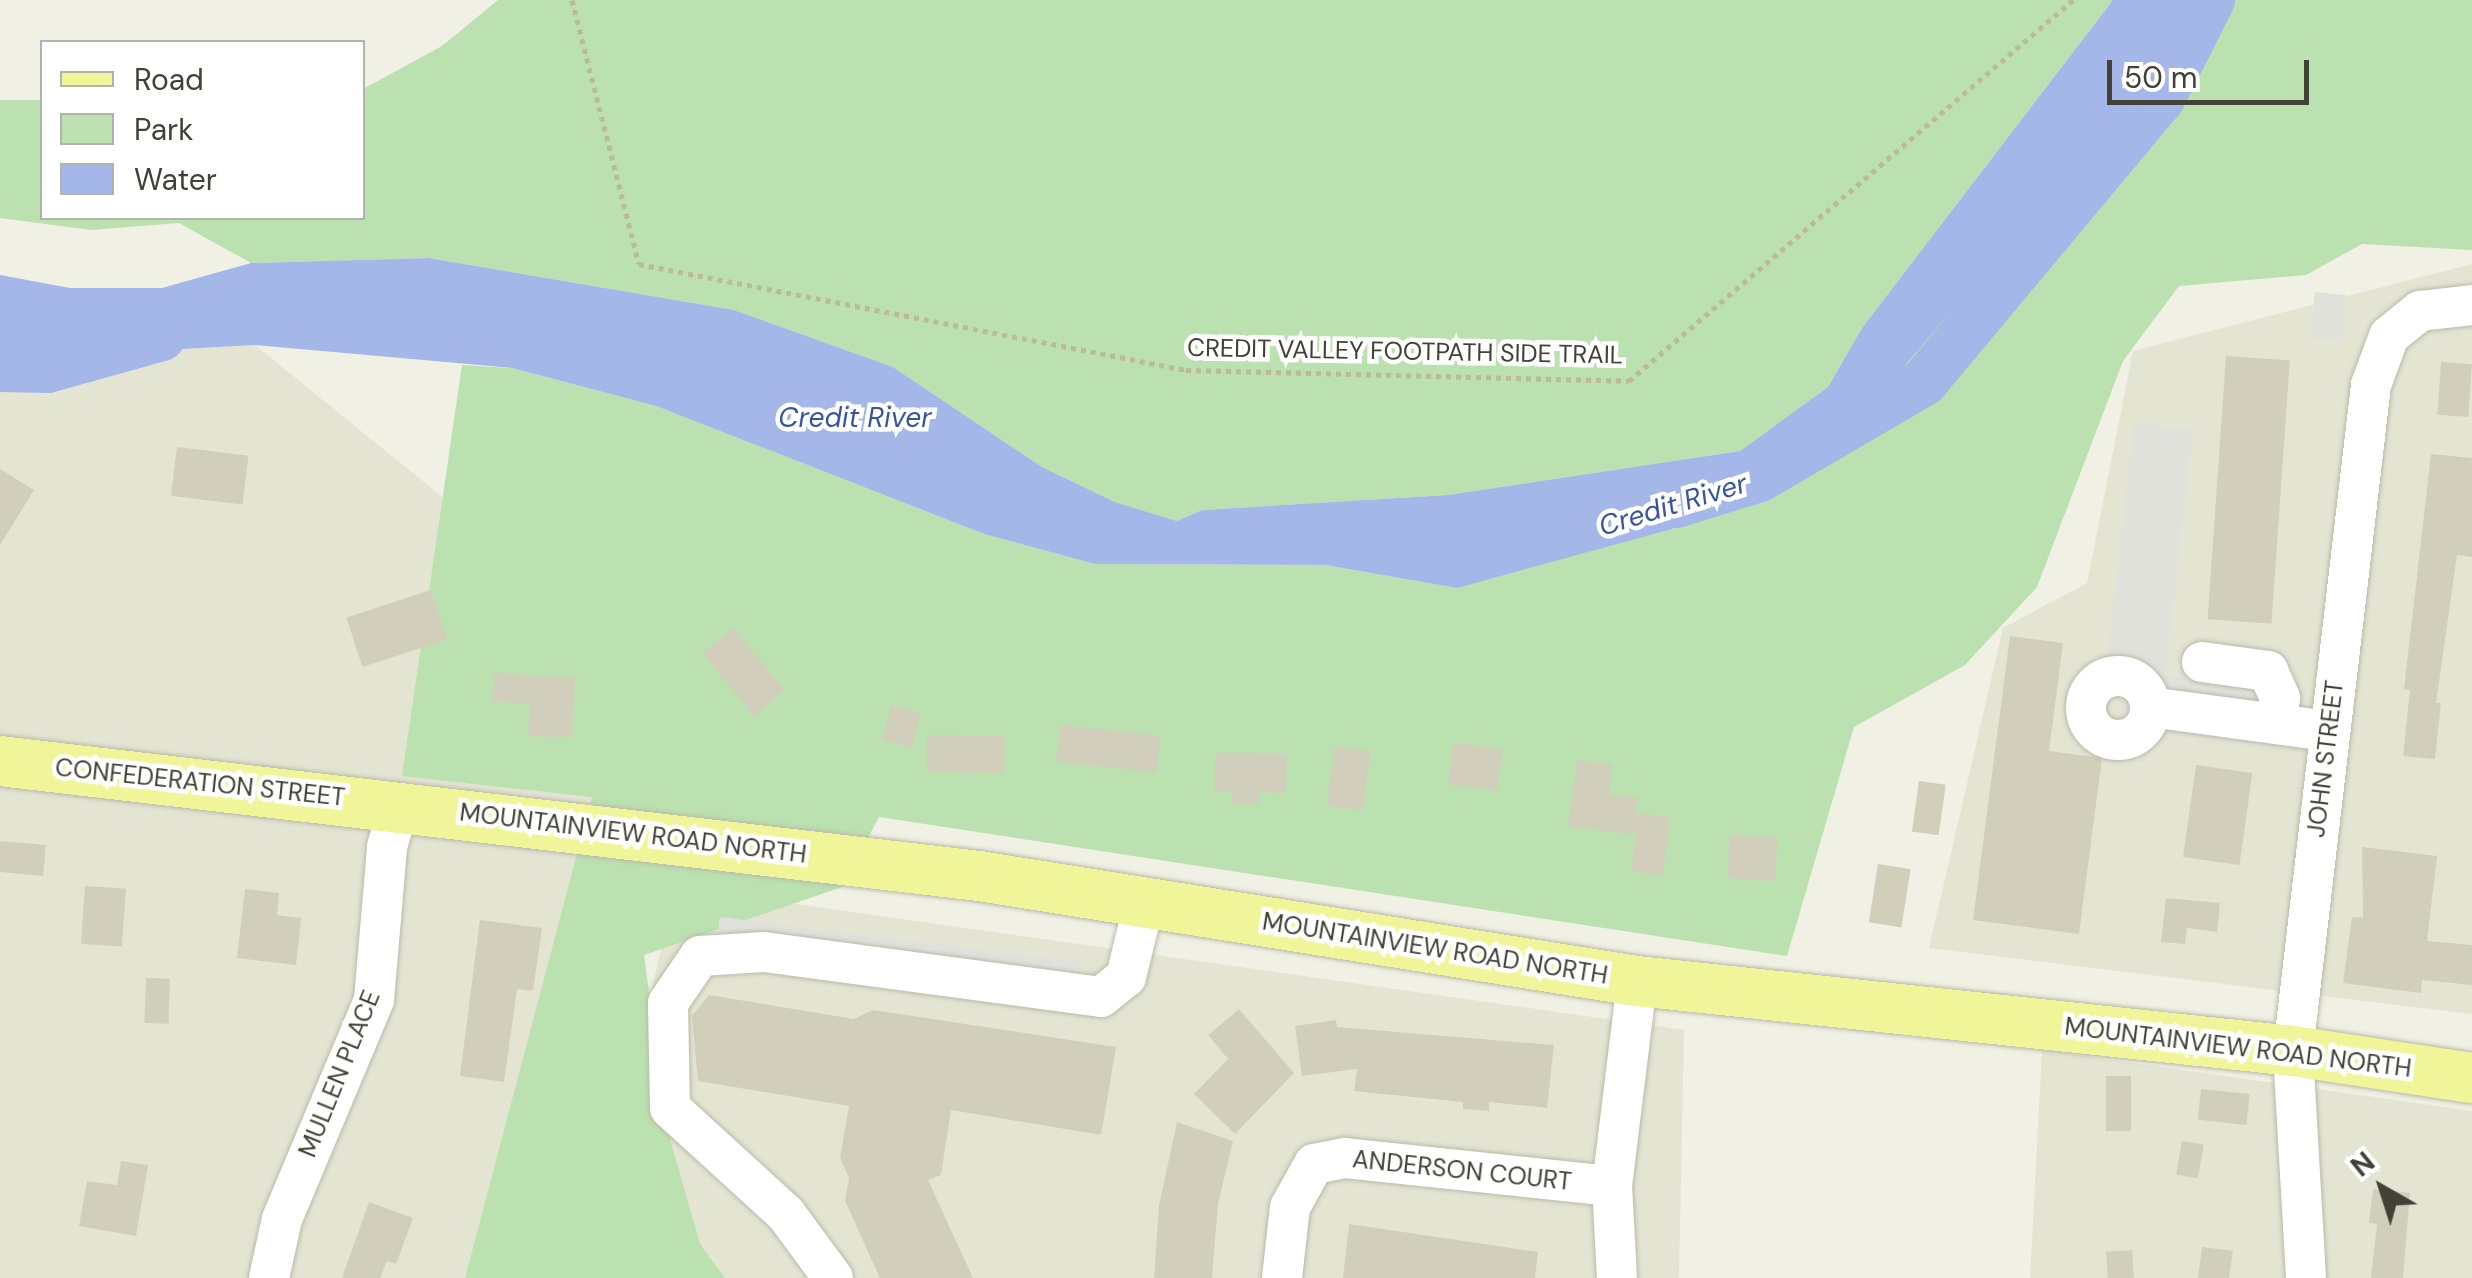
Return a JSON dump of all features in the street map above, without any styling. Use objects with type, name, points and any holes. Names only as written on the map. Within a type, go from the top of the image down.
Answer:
[{"type":"main road","name":"CONFEDERATION STREET","points":[[0,760],[399,806]]},
{"type":"main road","name":"MOUNTAINVIEW ROAD NORTH","points":[[399,806],[1144,903],[1636,981],[2293,1051],[2472,1078]]},
{"type":"street","name":"JOHN STREET","points":[[2306,1278],[2293,1051],[2371,385],[2388,336],[2420,310],[2472,305]]},
{"type":"street","points":[[2202,662],[2268,671],[2280,698],[2275,724]]},
{"type":"street","points":[[2150,707],[2328,731]]},
{"type":"street","name":"MULLEN PLACE","points":[[269,1278],[282,1219],[374,1000],[387,847],[399,806]]},
{"type":"street","points":[[833,1278],[786,1214],[670,1108],[668,1003],[700,956],[764,952],[1101,997],[1126,976],[1144,903]]},
{"type":"street","points":[[1618,1278],[1612,1186],[1636,981]]},
{"type":"street","name":"ANDERSON COURT","points":[[1282,1278],[1290,1206],[1314,1164],[1344,1158],[1612,1186]]},
{"type":"path","name":"CREDIT VALLEY FOOTPATH SIDE TRAIL","points":[[572,0],[638,264],[1186,370],[1628,381],[2073,0]]},
{"type":"shaded area","points":[[2472,264],[2472,1014],[1929,948],[2003,628],[2087,583],[2133,351]]},
{"type":"shaded area","points":[[2315,292],[2346,295],[2341,341],[2310,338]]},
{"type":"shaded area","points":[[255,345],[499,543],[624,717],[492,1278],[0,1278],[0,373],[109,353]]},
{"type":"shaded area","points":[[2134,423],[2193,430],[2165,676],[2262,688],[2255,744],[2123,729],[2127,698],[2103,694]]},
{"type":"shaded area","points":[[675,887],[1684,1030],[1679,1278],[586,1278]]},
{"type":"shaded area","points":[[720,917],[1079,961],[1076,985],[717,941]]},
{"type":"shaded area","points":[[2042,1050],[2472,1111],[2472,1278],[2030,1278]]},
{"type":"green space","points":[[498,0],[2113,0],[1862,328],[1828,387],[1740,451],[1448,495],[1202,510],[1177,521],[1115,502],[1042,467],[893,367],[734,310],[429,258],[251,263],[179,223],[91,230],[0,218],[0,100],[40,100],[40,220],[365,220],[365,88],[442,46]]},
{"type":"green space","points":[[2202,0],[2472,0],[2472,250],[2362,244],[2306,275],[2179,286],[2123,361],[2037,587],[1965,665],[1854,727],[1787,956],[879,817],[842,887],[644,955],[668,1132],[700,1244],[725,1278],[465,1278],[592,797],[402,776],[462,365],[512,368],[656,406],[984,534],[1095,564],[1325,565],[1457,588],[1894,378]]},
{"type":"water","name":"Credit River","points":[[2113,0],[2202,0],[2034,237],[1945,319],[1894,378],[1672,529],[1457,588],[1325,565],[1095,564],[984,534],[656,406],[512,368],[255,345],[110,353],[0,373],[0,275],[70,288],[162,288],[251,263],[429,258],[734,310],[893,367],[1042,467],[1115,502],[1177,521],[1202,510],[1448,495],[1740,451],[1828,387],[1862,328]]},
{"type":"building","points":[[2226,356],[2290,360],[2271,624],[2208,619]]},
{"type":"building","points":[[2441,362],[2472,364],[2468,417],[2437,415]]},
{"type":"building","points":[[177,447],[248,456],[242,504],[171,496]]},
{"type":"building","points":[[2431,454],[2472,458],[2472,557],[2457,555],[2436,703],[2441,703],[2435,759],[2403,756],[2410,690],[2404,689]]},
{"type":"building","points":[[0,469],[34,490],[0,545]]},
{"type":"building","points":[[431,590],[447,639],[362,667],[346,618]]},
{"type":"building","points":[[733,628],[785,690],[754,716],[702,654]]},
{"type":"building","points":[[2010,636],[2063,643],[2049,751],[2102,758],[2079,934],[1973,920]]},
{"type":"building","points":[[494,673],[575,678],[572,738],[528,736],[530,704],[492,701]]},
{"type":"building","points":[[891,705],[921,713],[912,748],[882,740]]},
{"type":"building","points":[[1060,725],[1160,736],[1157,772],[1056,762]]},
{"type":"building","points":[[927,735],[1005,736],[1004,773],[926,772]]},
{"type":"building","points":[[1453,743],[1503,749],[1498,791],[1448,785]]},
{"type":"building","points":[[1335,746],[1371,751],[1362,810],[1327,805]]},
{"type":"building","points":[[1215,753],[1287,754],[1286,793],[1259,792],[1259,804],[1232,804],[1232,791],[1214,791]]},
{"type":"building","points":[[1577,760],[1613,765],[1609,794],[1638,798],[1636,813],[1670,817],[1663,876],[1631,871],[1636,835],[1568,826]]},
{"type":"building","points":[[2196,765],[2252,773],[2240,865],[2183,857]]},
{"type":"building","points":[[1919,781],[1946,785],[1939,835],[1912,832]]},
{"type":"building","points":[[1730,835],[1778,838],[1775,881],[1727,878]]},
{"type":"building","points":[[0,841],[46,845],[43,876],[0,872]]},
{"type":"building","points":[[2362,847],[2437,856],[2427,941],[2472,945],[2472,985],[2422,980],[2421,993],[2343,983],[2352,917],[2363,918]]},
{"type":"building","points":[[1878,864],[1911,869],[1901,927],[1869,922]]},
{"type":"building","points":[[85,886],[126,889],[122,947],[81,944]]},
{"type":"building","points":[[245,889],[279,893],[277,915],[301,918],[296,965],[237,958]]},
{"type":"building","points":[[2166,898],[2220,903],[2217,932],[2187,928],[2185,944],[2161,942]]},
{"type":"building","points":[[480,920],[542,928],[533,991],[517,989],[504,1082],[460,1076]]},
{"type":"building","points":[[146,978],[170,979],[168,1024],[144,1023]]},
{"type":"building","points":[[709,995],[854,1019],[873,1010],[1116,1047],[1101,1135],[951,1110],[941,1175],[928,1180],[973,1278],[880,1278],[845,1201],[849,1178],[840,1158],[849,1106],[698,1081],[692,1016]]},
{"type":"building","points":[[1239,1009],[1294,1073],[1235,1134],[1194,1094],[1228,1059],[1208,1035]]},
{"type":"building","points":[[1336,1020],[1337,1027],[1554,1045],[1547,1108],[1489,1102],[1489,1111],[1463,1109],[1463,1102],[1354,1091],[1357,1069],[1302,1076],[1295,1026]]},
{"type":"building","points":[[2106,1076],[2131,1076],[2131,1131],[2106,1131]]},
{"type":"building","points":[[2201,1089],[2250,1094],[2246,1125],[2198,1120]]},
{"type":"building","points":[[1177,1122],[1233,1141],[1218,1204],[1212,1278],[1154,1278],[1159,1206]]},
{"type":"building","points":[[2182,1141],[2204,1145],[2198,1178],[2176,1174]]},
{"type":"building","points":[[121,1161],[148,1165],[136,1236],[79,1226],[87,1181],[117,1185]]},
{"type":"building","points":[[2373,1189],[2410,1193],[2403,1278],[2371,1278],[2377,1224],[2369,1223]]},
{"type":"building","points":[[369,1202],[413,1218],[396,1264],[387,1261],[380,1278],[342,1278]]},
{"type":"building","points":[[1349,1224],[1538,1252],[1535,1278],[1343,1278]]},
{"type":"building","points":[[2202,1247],[2233,1251],[2229,1278],[2198,1278]]},
{"type":"building","points":[[2132,1250],[2134,1278],[2108,1278],[2106,1252]]},
{"type":"waterway","name":"Credit River","points":[[1676,504],[1760,478],[1924,382],[2161,99],[2211,0]]},
{"type":"waterway","name":"Credit River","points":[[0,368],[48,369],[162,337]]}]
